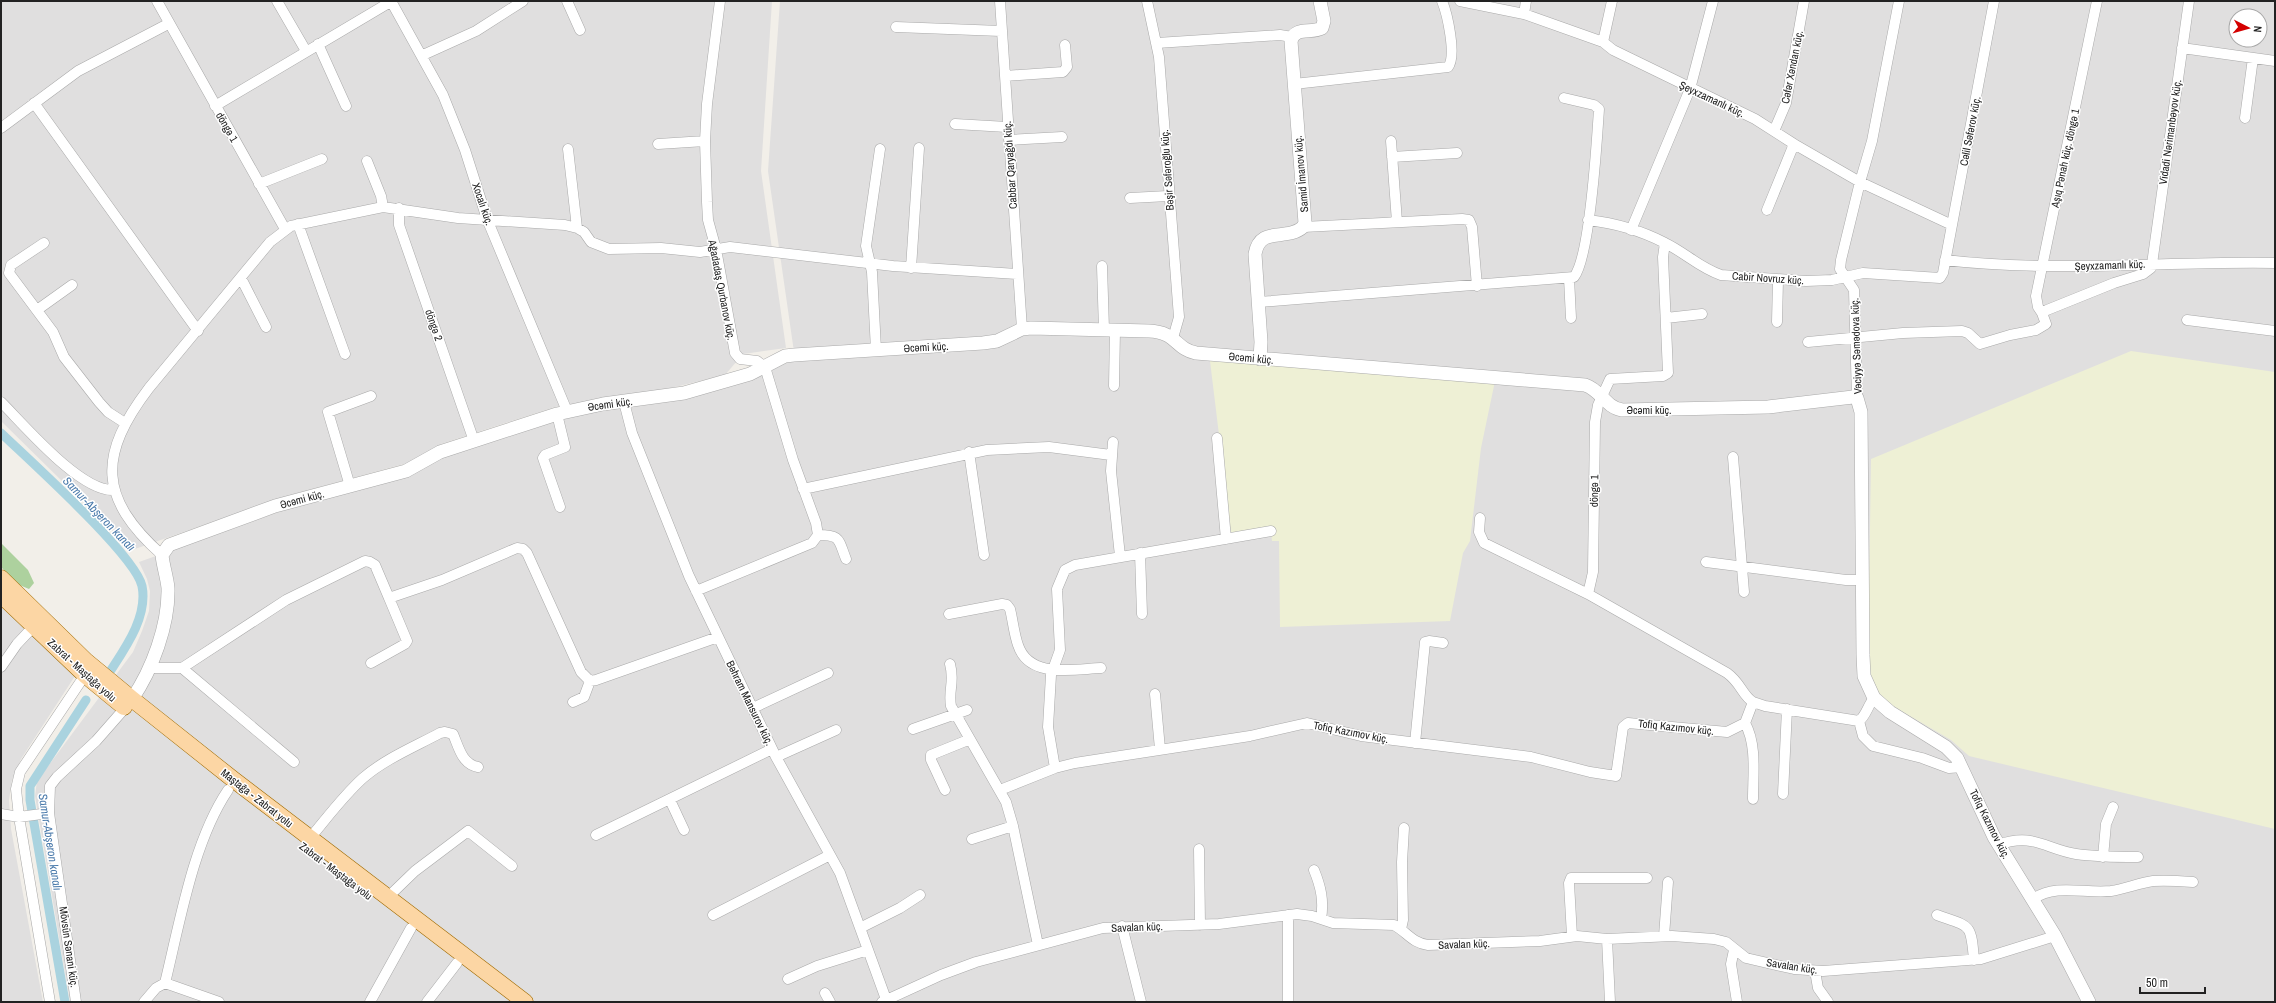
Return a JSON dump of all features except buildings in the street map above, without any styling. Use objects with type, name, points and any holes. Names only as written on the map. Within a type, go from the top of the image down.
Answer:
[{"type":"main road","name":"Maştağa - Zabrat yolu","points":[[1,578],[92,666],[128,704],[310,838],[387,898],[526,1002]]},
{"type":"main road","name":"Zabrat - Maştağa yolu","points":[[1,595],[85,675],[128,704],[228,790],[509,1002]]},
{"type":"street","name":"döngə 1","points":[[157,1],[168,24],[285,229]]},
{"type":"street","points":[[277,1],[306,52]]},
{"type":"street","points":[[215,106],[391,1]]},
{"type":"street","name":"Xocalı küç.","points":[[391,1],[422,55],[454,120],[487,220],[562,412],[565,447],[545,455],[543,462],[560,507]]},
{"type":"street","points":[[422,55],[476,31],[523,1]]},
{"type":"street","points":[[567,1],[580,30]]},
{"type":"street","name":"Ağadadaş Qurbanov küç.","points":[[720,1],[707,104],[705,142],[708,220],[716,249],[735,353],[740,359],[762,362],[765,367]]},
{"type":"street","name":"Cabbar Qaryağdı küç.","points":[[1000,1],[1007,127],[1022,329]]},
{"type":"street","name":"Bəşir Səfəroğlu küç.","points":[[1147,1],[1157,43],[1168,196],[1179,317],[1174,338]]},
{"type":"street","points":[[1157,43],[1280,35],[1292,37],[1299,32],[1322,28],[1324,20],[1320,1]]},
{"type":"street","points":[[1294,84],[1448,66],[1451,60],[1448,21],[1444,1]]},
{"type":"street","name":"Şeyxzamanlı küç.","points":[[1460,1],[1524,14],[1603,42],[1613,50],[1690,89],[1755,119],[1794,144],[1860,182],[1952,225]]},
{"type":"street","points":[[1524,14],[1526,1]]},
{"type":"street","points":[[1603,42],[1612,1]]},
{"type":"street","points":[[1631,230],[1690,89],[1702,49],[1713,1]]},
{"type":"street","name":"Cəfər Xəndan küç.","points":[[1774,131],[1786,103],[1804,1]]},
{"type":"street","name":"Vəciyyə Səmədova küç.","points":[[1874,698],[1864,676],[1862,412],[1857,398],[1854,290],[1840,269],[1860,182],[1872,142],[1899,1]]},
{"type":"street","name":"Cəlil Səfərov küç.","points":[[1945,260],[1994,1]]},
{"type":"street","name":"Aşıq Pənah küç. döngə 1","points":[[2042,313],[2038,307],[2036,296],[2097,1]]},
{"type":"street","name":"Vidadi Nərimanbəyov küç.","points":[[2152,264],[2189,1]]},
{"type":"street","points":[[1,128],[78,72],[168,24]]},
{"type":"street","points":[[896,27],[1001,32]]},
{"type":"street","name":"Samid İmanov küç.","points":[[1260,359],[1261,342],[1255,254],[1259,240],[1295,233],[1303,227],[1305,217],[1294,84],[1292,37]]},
{"type":"street","points":[[318,44],[346,106]]},
{"type":"street","points":[[1005,76],[1063,72],[1068,67],[1065,45]]},
{"type":"street","points":[[2182,48],[2275,61]]},
{"type":"street","points":[[2245,118],[2253,58]]},
{"type":"street","points":[[1259,302],[1476,286],[1574,277],[1580,267],[1588,220],[1599,109],[1594,105],[1564,98]]},
{"type":"street","points":[[34,103],[198,331]]},
{"type":"street","points":[[955,124],[1007,127]]},
{"type":"street","points":[[1008,140],[1062,137]]},
{"type":"street","points":[[1391,141],[1397,222]]},
{"type":"street","points":[[658,144],[705,142]]},
{"type":"street","points":[[1767,210],[1794,144]]},
{"type":"street","points":[[911,268],[919,148]]},
{"type":"street","points":[[568,149],[577,213],[577,228]]},
{"type":"street","points":[[876,350],[870,263],[866,246],[880,149]]},
{"type":"street","points":[[1392,157],[1457,153]]},
{"type":"street","points":[[259,184],[322,159]]},
{"type":"street","points":[[367,161],[381,196],[382,206]]},
{"type":"street","points":[[1130,198],[1168,196]]},
{"type":"street","points":[[128,704],[151,668],[167,605],[168,590],[162,555],[132,522],[120,505],[113,490],[112,468],[115,449],[124,423],[149,388],[198,331],[270,242],[285,229],[298,224],[382,206],[458,218],[577,228],[584,232],[591,242],[609,249],[661,248],[691,252],[739,247],[911,268],[1017,274]]},
{"type":"street","name":"döngə 2","points":[[399,208],[400,225],[474,441]]},
{"type":"street","points":[[1303,227],[1469,220],[1472,227],[1476,286]]},
{"type":"street","name":"Cabir Novruz küç.","points":[[1588,220],[1614,224],[1665,243],[1709,271],[1721,275],[1778,280],[1832,280],[1844,276],[1872,272],[1940,278],[1945,260]]},
{"type":"street","points":[[298,224],[345,354]]},
{"type":"street","points":[[44,243],[8,268],[10,276],[53,332],[59,349],[72,368],[108,412],[124,423]]},
{"type":"street","name":"döngə 1","points":[[1588,594],[1593,572],[1595,422],[1601,396],[1610,379],[1663,376],[1668,373],[1663,257],[1665,243]]},
{"type":"street","name":"Şeyxzamanlı küç.","points":[[1945,260],[2042,267],[2275,263]]},
{"type":"street","points":[[1808,342],[1903,334],[1962,331],[1968,333],[1980,344],[1984,344],[2000,337],[2043,328],[2046,324],[2046,319],[2042,313],[2114,283],[2143,274],[2151,268],[2152,264]]},
{"type":"street","points":[[1102,266],[1110,330],[1114,386]]},
{"type":"street","points":[[241,278],[248,289],[266,327]]},
{"type":"street","points":[[1569,278],[1571,318]]},
{"type":"street","points":[[1777,322],[1778,280]]},
{"type":"street","points":[[37,310],[72,285]]},
{"type":"street","points":[[1666,318],[1702,314]]},
{"type":"street","points":[[2187,320],[2275,331]]},
{"type":"street","name":"Əcəmi küç.","points":[[162,555],[169,545],[274,506],[406,470],[440,452],[562,412],[684,394],[743,376],[765,367],[785,356],[983,343],[1004,339],[1022,329],[1160,332],[1174,338],[1193,353],[1590,386],[1615,409],[1760,407],[1846,397],[1857,398]]},
{"type":"street","points":[[696,591],[812,543],[818,535],[816,523],[803,488],[765,367]]},
{"type":"street","points":[[350,486],[328,412],[371,396]]},
{"type":"street","points":[[1,402],[85,482],[105,490],[113,490]]},
{"type":"street","name":"Bəhram Mansurov küç.","points":[[624,402],[632,433],[696,591],[774,753],[848,891],[885,1001]]},
{"type":"street","points":[[1217,438],[1226,539]]},
{"type":"street","points":[[1113,442],[1111,455],[1120,556]]},
{"type":"street","points":[[803,488],[969,452],[987,450],[1049,447],[1111,455]]},
{"type":"street","points":[[969,452],[984,556]]},
{"type":"street","points":[[1733,457],[1744,592]]},
{"type":"street","points":[[1480,518],[1479,532],[1484,543],[1588,594],[1736,679],[1745,695],[1753,702],[1787,710],[1859,721],[1863,719],[1868,706],[1874,698]]},
{"type":"street","points":[[1056,768],[1048,727],[1052,669],[1058,659],[1060,650],[1057,589],[1065,570],[1075,565],[1120,556],[1271,531]]},
{"type":"street","points":[[818,535],[834,535],[838,538],[846,559]]},
{"type":"street","points":[[389,598],[442,580],[510,549],[523,549],[581,672],[590,681]]},
{"type":"street","points":[[1140,553],[1142,614]]},
{"type":"street","points":[[151,668],[182,668],[286,600],[365,562],[370,562],[375,565],[407,641],[405,644],[371,663]]},
{"type":"street","points":[[1706,562],[1863,580]]},
{"type":"street","points":[[949,614],[1002,604],[1007,605],[1018,646],[1031,664],[1042,669],[1101,668]]},
{"type":"street","points":[[1,667],[17,644],[34,626]]},
{"type":"street","points":[[590,681],[718,637]]},
{"type":"street","points":[[1415,743],[1425,642],[1429,641],[1443,643]]},
{"type":"street","points":[[950,664],[954,678],[949,698],[954,716],[1000,790],[1013,826],[1038,945]]},
{"type":"street","points":[[182,668],[294,762]]},
{"type":"street","points":[[753,708],[828,673]]},
{"type":"street","points":[[50,1002],[19,817],[16,789],[20,772],[85,675]]},
{"type":"street","points":[[573,702],[584,697],[590,681]]},
{"type":"street","points":[[1155,694],[1160,748]]},
{"type":"street","name":"Tofiq Kazımov küç.","points":[[1874,698],[1890,712],[1946,746],[1962,767],[1998,845],[2055,936],[2089,1002]]},
{"type":"street","points":[[1753,702],[1745,723],[1750,732],[1753,747],[1753,799]]},
{"type":"street","name":"Mövsün Sənani küç.","points":[[76,1002],[49,813],[50,786],[56,777],[96,741],[128,704]]},
{"type":"street","points":[[914,729],[954,716],[967,710]]},
{"type":"street","points":[[1783,794],[1787,710]]},
{"type":"street","points":[[1859,721],[1863,736],[1873,746],[1922,758],[1949,768],[1962,767]]},
{"type":"street","name":"Tofiq Kazımov küç.","points":[[1000,790],[1056,768],[1160,748],[1250,736],[1307,723],[1361,736],[1531,757],[1590,772],[1616,776],[1623,728],[1628,723],[1727,732],[1745,723]]},
{"type":"street","points":[[596,835],[774,753],[836,730]]},
{"type":"street","points":[[310,838],[350,790],[364,777],[403,753],[440,733],[445,732],[453,734],[466,762],[470,766],[478,767]]},
{"type":"street","points":[[945,790],[931,760],[932,755],[968,740]]},
{"type":"street","points":[[144,1002],[156,988],[165,983],[198,858],[216,811],[228,790]]},
{"type":"street","points":[[670,800],[684,830]]},
{"type":"street","points":[[2103,857],[2106,824],[2113,807]]},
{"type":"street","points":[[1,814],[19,817],[49,813]]},
{"type":"street","points":[[972,839],[1013,826]]},
{"type":"street","points":[[1401,929],[1403,914],[1402,862],[1404,828]]},
{"type":"street","points":[[387,898],[415,871],[468,832],[512,866]]},
{"type":"street","points":[[1998,845],[2009,841],[2023,840],[2041,842],[2074,854],[2103,857],[2138,857]]},
{"type":"street","points":[[1199,849],[1200,925]]},
{"type":"street","points":[[713,916],[830,855]]},
{"type":"street","points":[[1314,870],[1321,887],[1321,919]]},
{"type":"street","points":[[1572,936],[1569,883],[1571,878],[1647,878]]},
{"type":"street","points":[[1664,936],[1668,882]]},
{"type":"street","points":[[2033,899],[2041,894],[2055,890],[2092,892],[2112,891],[2152,882],[2193,882]]},
{"type":"street","points":[[860,928],[900,908],[920,895]]},
{"type":"street","points":[[1288,915],[1288,1002]]},
{"type":"street","name":"Savalan küç.","points":[[885,1001],[941,975],[976,962],[1088,931],[1122,926],[1232,923],[1288,915],[1306,915],[1333,923],[1386,924],[1401,929],[1410,939],[1419,944],[1428,946],[1540,941],[1572,936],[1607,939],[1664,936],[1720,940],[1726,942],[1734,950],[1746,958],[1815,971],[1974,960],[2043,942],[2055,936]]},
{"type":"street","points":[[1937,915],[1965,925],[1969,929],[1972,934],[1974,960]]},
{"type":"street","points":[[1122,926],[1124,943],[1141,1002]]},
{"type":"street","points":[[370,1002],[411,928]]},
{"type":"street","points":[[1607,939],[1610,1002]]},
{"type":"street","points":[[788,979],[817,966],[868,950]]},
{"type":"street","points":[[1734,950],[1731,964],[1737,1002]]},
{"type":"street","points":[[427,1002],[457,963]]},
{"type":"street","points":[[1815,971],[1818,988],[1828,1002]]},
{"type":"street","points":[[165,983],[219,1002]]},
{"type":"shaded area","points":[[1,1],[772,1],[761,171],[786,348],[743,354],[725,375],[650,393],[555,407],[441,444],[411,462],[287,496],[132,550],[1,421]]},
{"type":"shaded area","points":[[780,1],[2275,1],[2275,1002],[70,1002],[35,796],[37,781],[133,652],[149,611],[150,591],[147,579],[139,562],[290,508],[554,421],[582,414],[687,399],[761,375],[795,359],[768,171]]},
{"type":"shaded area","points":[[1,606],[75,676],[21,759],[12,780],[9,800],[11,829],[43,1002],[1,1002]]},
{"type":"green space","points":[[2131,351],[2275,372],[2275,829],[1969,756],[1951,740],[1886,702],[1874,686],[1868,666],[1871,459]]},
{"type":"green space","points":[[1210,361],[1495,381],[1481,448],[1470,541],[1463,553],[1450,621],[1280,627],[1279,541],[1272,541],[1270,526],[1231,533]]},
{"type":"green space","points":[[1,543],[28,570],[34,583],[29,589],[17,584],[1,567]]},
{"type":"waterway","name":"Samur-Abşeron kanalı","points":[[1,433],[102,531],[135,572],[142,586],[142,609],[139,620],[129,641],[111,670]]},
{"type":"waterway","name":"Samur-Abşeron kanalı","points":[[65,1002],[30,800],[30,786],[86,700]]}]
